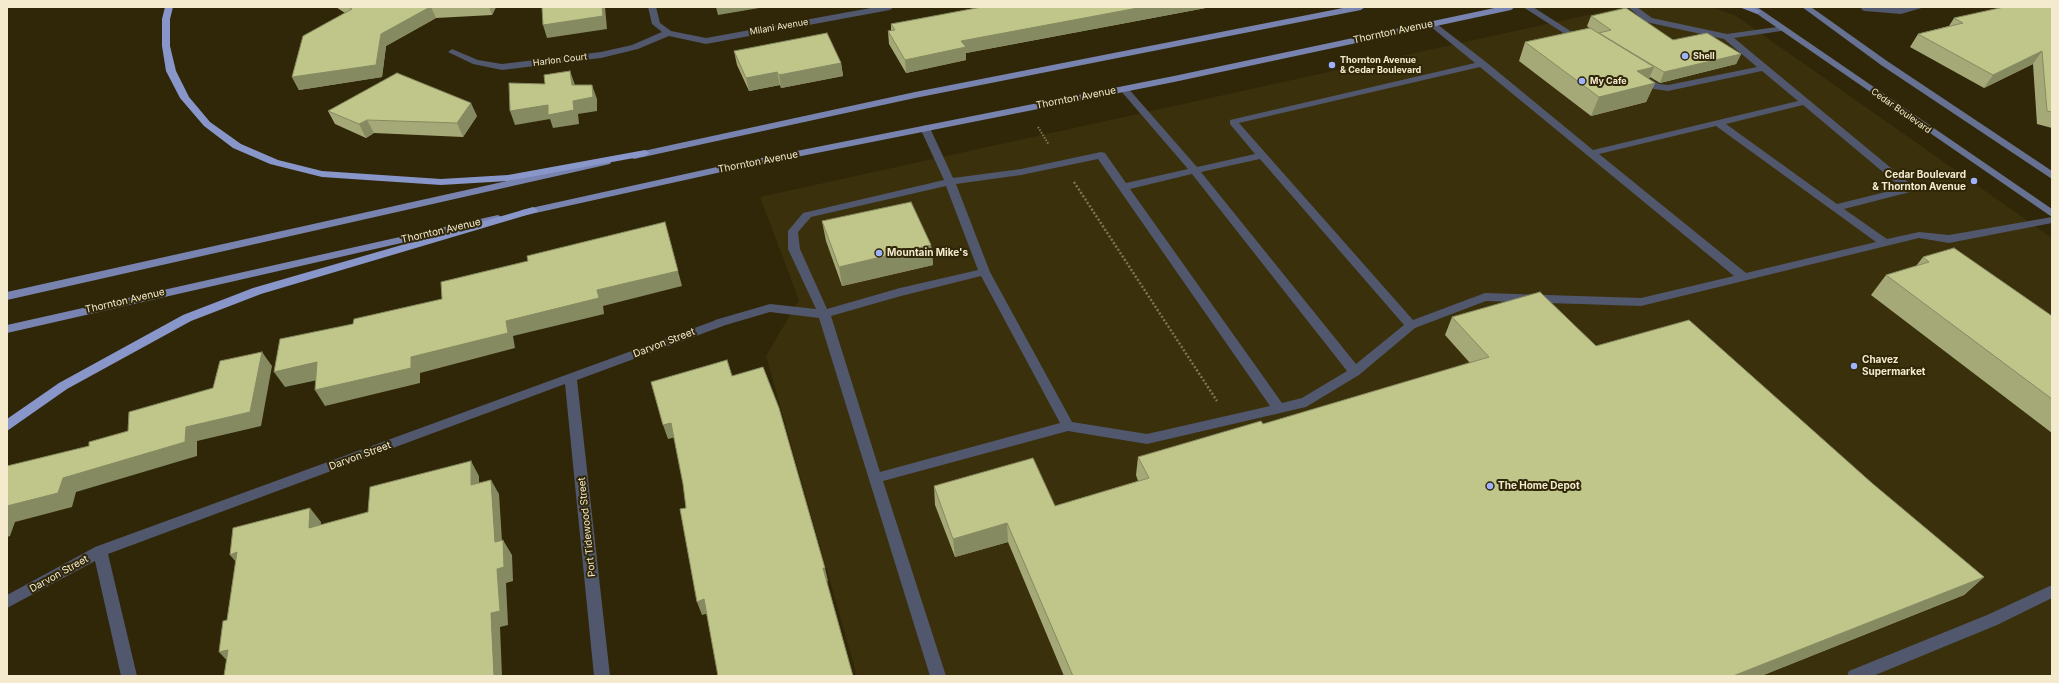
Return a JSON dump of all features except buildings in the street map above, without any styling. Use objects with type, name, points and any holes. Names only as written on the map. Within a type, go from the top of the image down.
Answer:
[{"type":"highway","points":[[169,7],[166,19],[166,46],[171,71],[185,98],[207,124],[237,146],[274,162],[322,174],[378,179],[440,182],[508,178],[645,153]]},
{"type":"highway","points":[[7,426],[63,386],[187,318],[257,291],[533,210]]},
{"type":"main road","points":[[7,296],[645,153],[915,95],[1361,7]]},
{"type":"main road","name":"Thornton Avenue","points":[[7,329],[85,310],[726,168],[1124,89],[1512,7]]},
{"type":"main road","points":[[1743,7],[1754,9]]},
{"type":"main road","points":[[1806,7],[2052,176]]},
{"type":"main road","name":"Cedar Boulevard","points":[[1754,9],[2052,214]]},
{"type":"street","points":[[652,7],[656,24],[668,33]]},
{"type":"street","name":"Milani Avenue","points":[[668,33],[706,41],[890,7]]},
{"type":"street","points":[[1527,7],[1591,46]]},
{"type":"street","points":[[1632,7],[1649,20],[1727,37],[1781,28]]},
{"type":"street","points":[[1865,8],[1901,12],[1921,7]]},
{"type":"street","points":[[1433,24],[1742,276]]},
{"type":"street","name":"Harlon Court","points":[[452,52],[476,62],[502,67],[601,56],[635,47],[668,33]]},
{"type":"street","points":[[1727,37],[1910,189],[1837,207]]},
{"type":"street","points":[[1411,325],[1233,122],[1483,64]]},
{"type":"street","points":[[1630,71],[1656,87],[1668,88],[1764,68]]},
{"type":"street","points":[[1124,89],[1194,170],[1355,372]]},
{"type":"street","points":[[1592,153],[1805,102]]},
{"type":"street","points":[[1718,123],[1837,207],[1885,243]]},
{"type":"street","points":[[924,128],[950,182],[984,272],[1068,426]]},
{"type":"street","points":[[938,676],[824,314],[794,249],[793,231],[807,215],[950,182],[1021,172],[1101,155],[1279,408]]},
{"type":"street","points":[[1124,187],[1262,155]]},
{"type":"street","points":[[876,478],[1068,426],[1147,439],[1230,421],[1306,402],[1355,372],[1411,325],[1485,297],[1641,302],[1742,276],[1919,235],[1949,239],[2052,220]]},
{"type":"street","points":[[824,314],[900,292],[984,272]]},
{"type":"street","name":"Darvon Street","points":[[7,602],[100,551],[719,323],[770,308],[824,314]]},
{"type":"street","name":"Port Tidewood Street","points":[[571,378],[602,676]]},
{"type":"street","points":[[100,551],[129,676]]},
{"type":"street","points":[[1855,676],[1992,620],[2052,591]]},
{"type":"path","points":[[1026,108],[1230,421]]},
{"type":"shaded area","points":[[1624,7],[1712,7],[1736,16],[2052,238],[2052,676],[857,676],[766,356],[799,300],[760,197]]},
{"type":"place","name":"Shell","points":[[1685,56]]},
{"type":"place","name":"Thornton Avenue & Cedar Boulevard","points":[[1332,65]]},
{"type":"place","name":"My Cafe","points":[[1582,81]]},
{"type":"place","name":"Cedar Boulevard & Thornton Avenue","points":[[1974,181]]},
{"type":"place","name":"Mountain Mike's","points":[[879,253]]},
{"type":"place","name":"Chavez Supermarket","points":[[1854,366]]},
{"type":"place","name":"The Home Depot","points":[[1490,486]]}]
